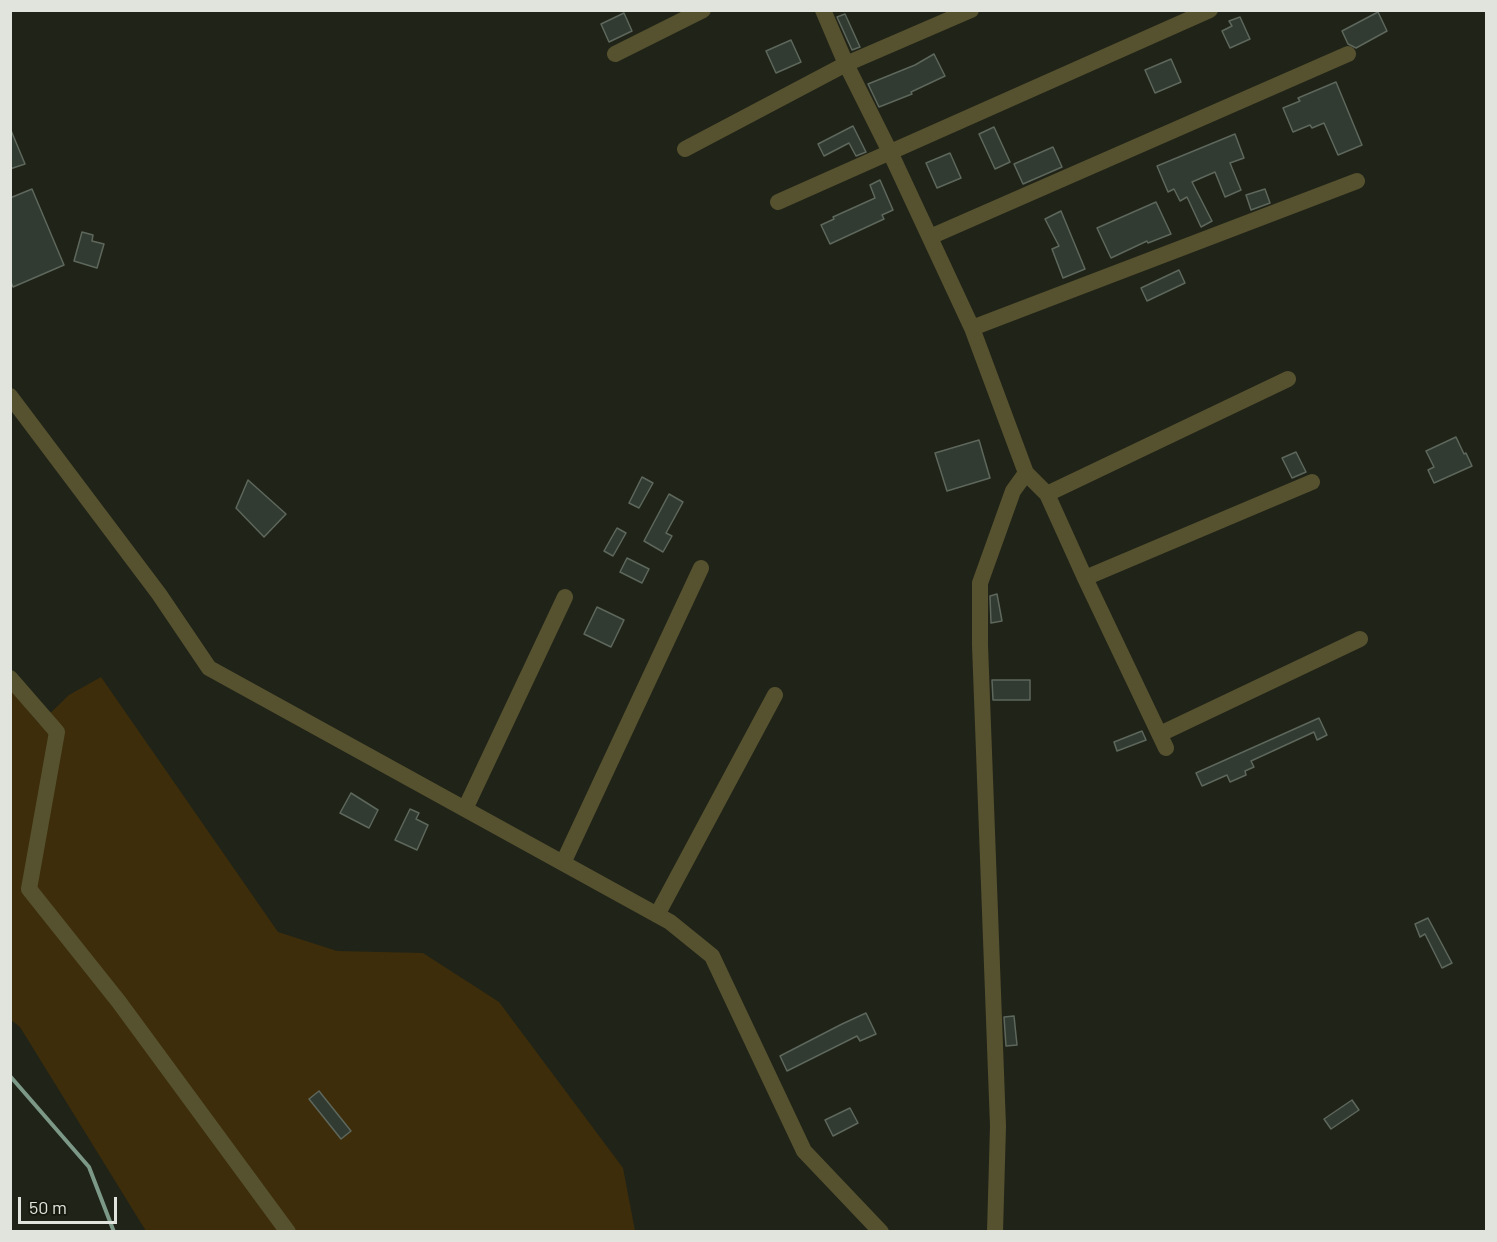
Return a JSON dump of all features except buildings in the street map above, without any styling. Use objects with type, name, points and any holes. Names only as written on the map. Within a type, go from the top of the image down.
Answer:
[{"type":"street","points":[[615,54],[703,10]]},
{"type":"street","points":[[823,10],[846,64],[891,152],[972,328],[1026,473],[1047,494],[1084,578],[1163,741],[1360,639]]},
{"type":"street","points":[[685,148],[846,64],[971,10]]},
{"type":"street","points":[[778,202],[1210,10]]},
{"type":"street","points":[[930,237],[1348,54]]},
{"type":"street","points":[[972,328],[1357,181]]},
{"type":"street","points":[[1047,494],[1288,379]]},
{"type":"street","points":[[10,396],[159,594],[209,668],[670,922],[712,956],[804,1151],[881,1232]]},
{"type":"street","points":[[996,1232],[998,1126],[980,645],[980,583],[1013,491],[1026,473]]},
{"type":"street","points":[[1084,578],[1312,482]]},
{"type":"street","points":[[563,863],[701,568]]},
{"type":"street","points":[[465,809],[565,597]]},
{"type":"street","points":[[10,678],[57,732],[29,889],[119,1002],[288,1232]]},
{"type":"street","points":[[657,915],[775,695]]},
{"type":"shaded area","points":[[101,677],[278,932],[337,951],[423,953],[499,1002],[623,1168],[635,1231],[146,1231],[20,1027],[11,1020],[10,688],[39,724],[69,695]]},
{"type":"waterway","points":[[10,1076],[89,1167],[114,1232]]}]
